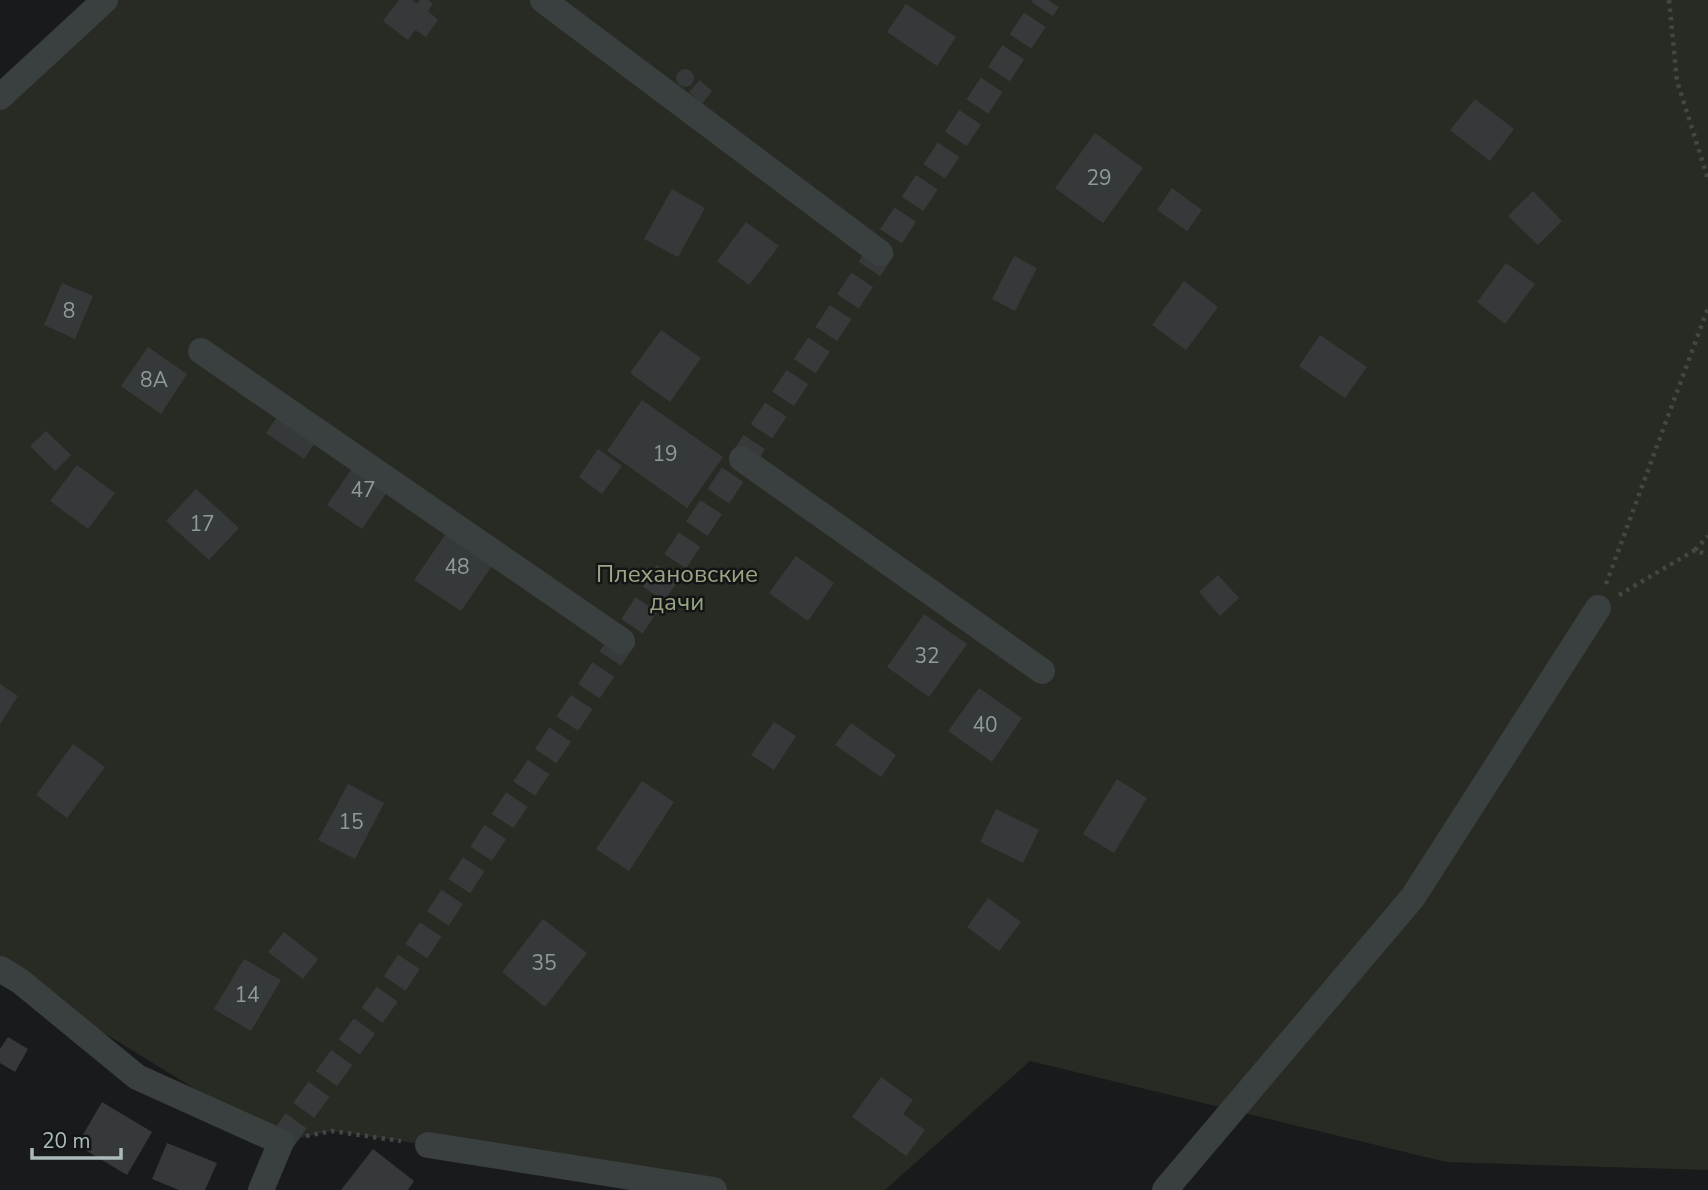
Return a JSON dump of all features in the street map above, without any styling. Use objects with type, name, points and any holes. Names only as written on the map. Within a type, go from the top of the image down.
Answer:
[{"type":"street","points":[[0,97],[105,0]]},
{"type":"street","points":[[543,0],[880,253]]},
{"type":"street","points":[[201,352],[622,641]]},
{"type":"street","points":[[743,459],[1042,671]]},
{"type":"street","points":[[1165,1190],[1413,897],[1598,608]]},
{"type":"street","points":[[0,968],[20,981],[137,1077],[281,1142],[261,1190]]},
{"type":"street","points":[[428,1144],[714,1190]]},
{"type":"path","points":[[1669,0],[1677,81],[1708,179]]},
{"type":"path","points":[[1598,608],[1708,308]]},
{"type":"path","points":[[1598,608],[1695,550],[1708,536]]},
{"type":"path","points":[[1695,550],[1708,555]]},
{"type":"path","points":[[281,1142],[332,1131],[428,1144]]},
{"type":"green space","name":"Плехановские дачи","points":[[105,0],[1708,0],[1708,1170],[1446,1162],[1030,1061],[885,1190],[714,1190],[332,1131],[281,1142],[0,969],[0,97]]},
{"type":"building","points":[[399,0],[412,0],[417,4],[420,0],[428,0],[433,4],[428,11],[438,20],[426,37],[415,30],[408,40],[383,21]]},
{"type":"building","points":[[906,4],[956,37],[937,66],[887,32]]},
{"type":"building","points":[[681,69],[689,69],[694,78],[692,85],[681,87],[676,82],[676,74]]},
{"type":"building","points":[[700,80],[712,91],[702,104],[689,92]]},
{"type":"building","points":[[1475,99],[1514,129],[1490,161],[1450,130]]},
{"type":"building","points":[[1095,133],[1143,168],[1103,223],[1055,188]]},
{"type":"building","points":[[1172,188],[1202,210],[1187,231],[1157,210]]},
{"type":"building","points":[[672,189],[705,208],[678,257],[644,239]]},
{"type":"building","points":[[1533,191],[1562,221],[1538,245],[1508,216]]},
{"type":"building","points":[[746,222],[779,246],[749,285],[717,261]]},
{"type":"building","points":[[1014,256],[1037,268],[1015,311],[992,299]]},
{"type":"building","points":[[1506,263],[1535,284],[1505,324],[1477,302]]},
{"type":"building","points":[[1184,281],[1218,307],[1186,350],[1152,325]]},
{"type":"building","points":[[62,283],[93,296],[75,339],[44,325]]},
{"type":"building","points":[[661,330],[701,358],[670,402],[630,373]]},
{"type":"building","points":[[1320,335],[1367,367],[1345,398],[1299,366]]},
{"type":"building","points":[[148,347],[187,374],[161,414],[121,386]]},
{"type":"building","points":[[642,400],[723,457],[687,508],[607,451]]},
{"type":"building","points":[[281,411],[319,437],[304,459],[266,433]]},
{"type":"building","points":[[46,431],[71,455],[55,471],[30,446]]},
{"type":"building","points":[[598,449],[622,466],[602,494],[579,477]]},
{"type":"building","points":[[363,452],[398,476],[362,529],[327,505]]},
{"type":"building","points":[[77,465],[115,493],[88,529],[50,501]]},
{"type":"building","points":[[196,489],[239,528],[209,560],[166,521]]},
{"type":"building","points":[[454,522],[500,554],[461,611],[414,580]]},
{"type":"building","points":[[796,556],[834,583],[808,621],[769,593]]},
{"type":"building","points":[[1218,575],[1239,598],[1220,616],[1199,592]]},
{"type":"building","points":[[924,614],[967,644],[929,697],[887,667]]},
{"type":"building","points":[[0,684],[18,696],[0,724]]},
{"type":"building","points":[[979,688],[1022,718],[992,762],[948,731]]},
{"type":"building","points":[[774,722],[796,736],[774,770],[751,755]]},
{"type":"building","points":[[851,723],[896,755],[881,777],[835,745]]},
{"type":"building","points":[[73,744],[105,767],[67,818],[36,795]]},
{"type":"building","points":[[1117,779],[1147,798],[1114,853],[1083,834]]},
{"type":"building","points":[[642,781],[674,802],[629,871],[596,849]]},
{"type":"building","points":[[348,784],[384,803],[355,859],[318,840]]},
{"type":"building","points":[[996,809],[1039,830],[1023,863],[980,842]]},
{"type":"building","points":[[988,898],[1021,922],[999,951],[967,927]]},
{"type":"building","points":[[543,919],[587,953],[545,1007],[502,972]]},
{"type":"building","points":[[284,932],[318,959],[303,979],[268,952]]},
{"type":"building","points":[[244,959],[281,980],[251,1031],[214,1009]]},
{"type":"building","points":[[8,1037],[28,1049],[15,1072],[0,1063],[0,1049]]},
{"type":"building","points":[[881,1077],[913,1100],[903,1114],[925,1130],[906,1156],[852,1117]]},
{"type":"building","points":[[102,1102],[152,1132],[127,1175],[77,1145]]},
{"type":"building","points":[[167,1143],[217,1163],[205,1190],[179,1190],[152,1179]]},
{"type":"building","points":[[373,1149],[414,1181],[408,1190],[341,1190]]},
{"type":"tunnel","points":[[281,1142],[391,989],[1048,0]]}]
